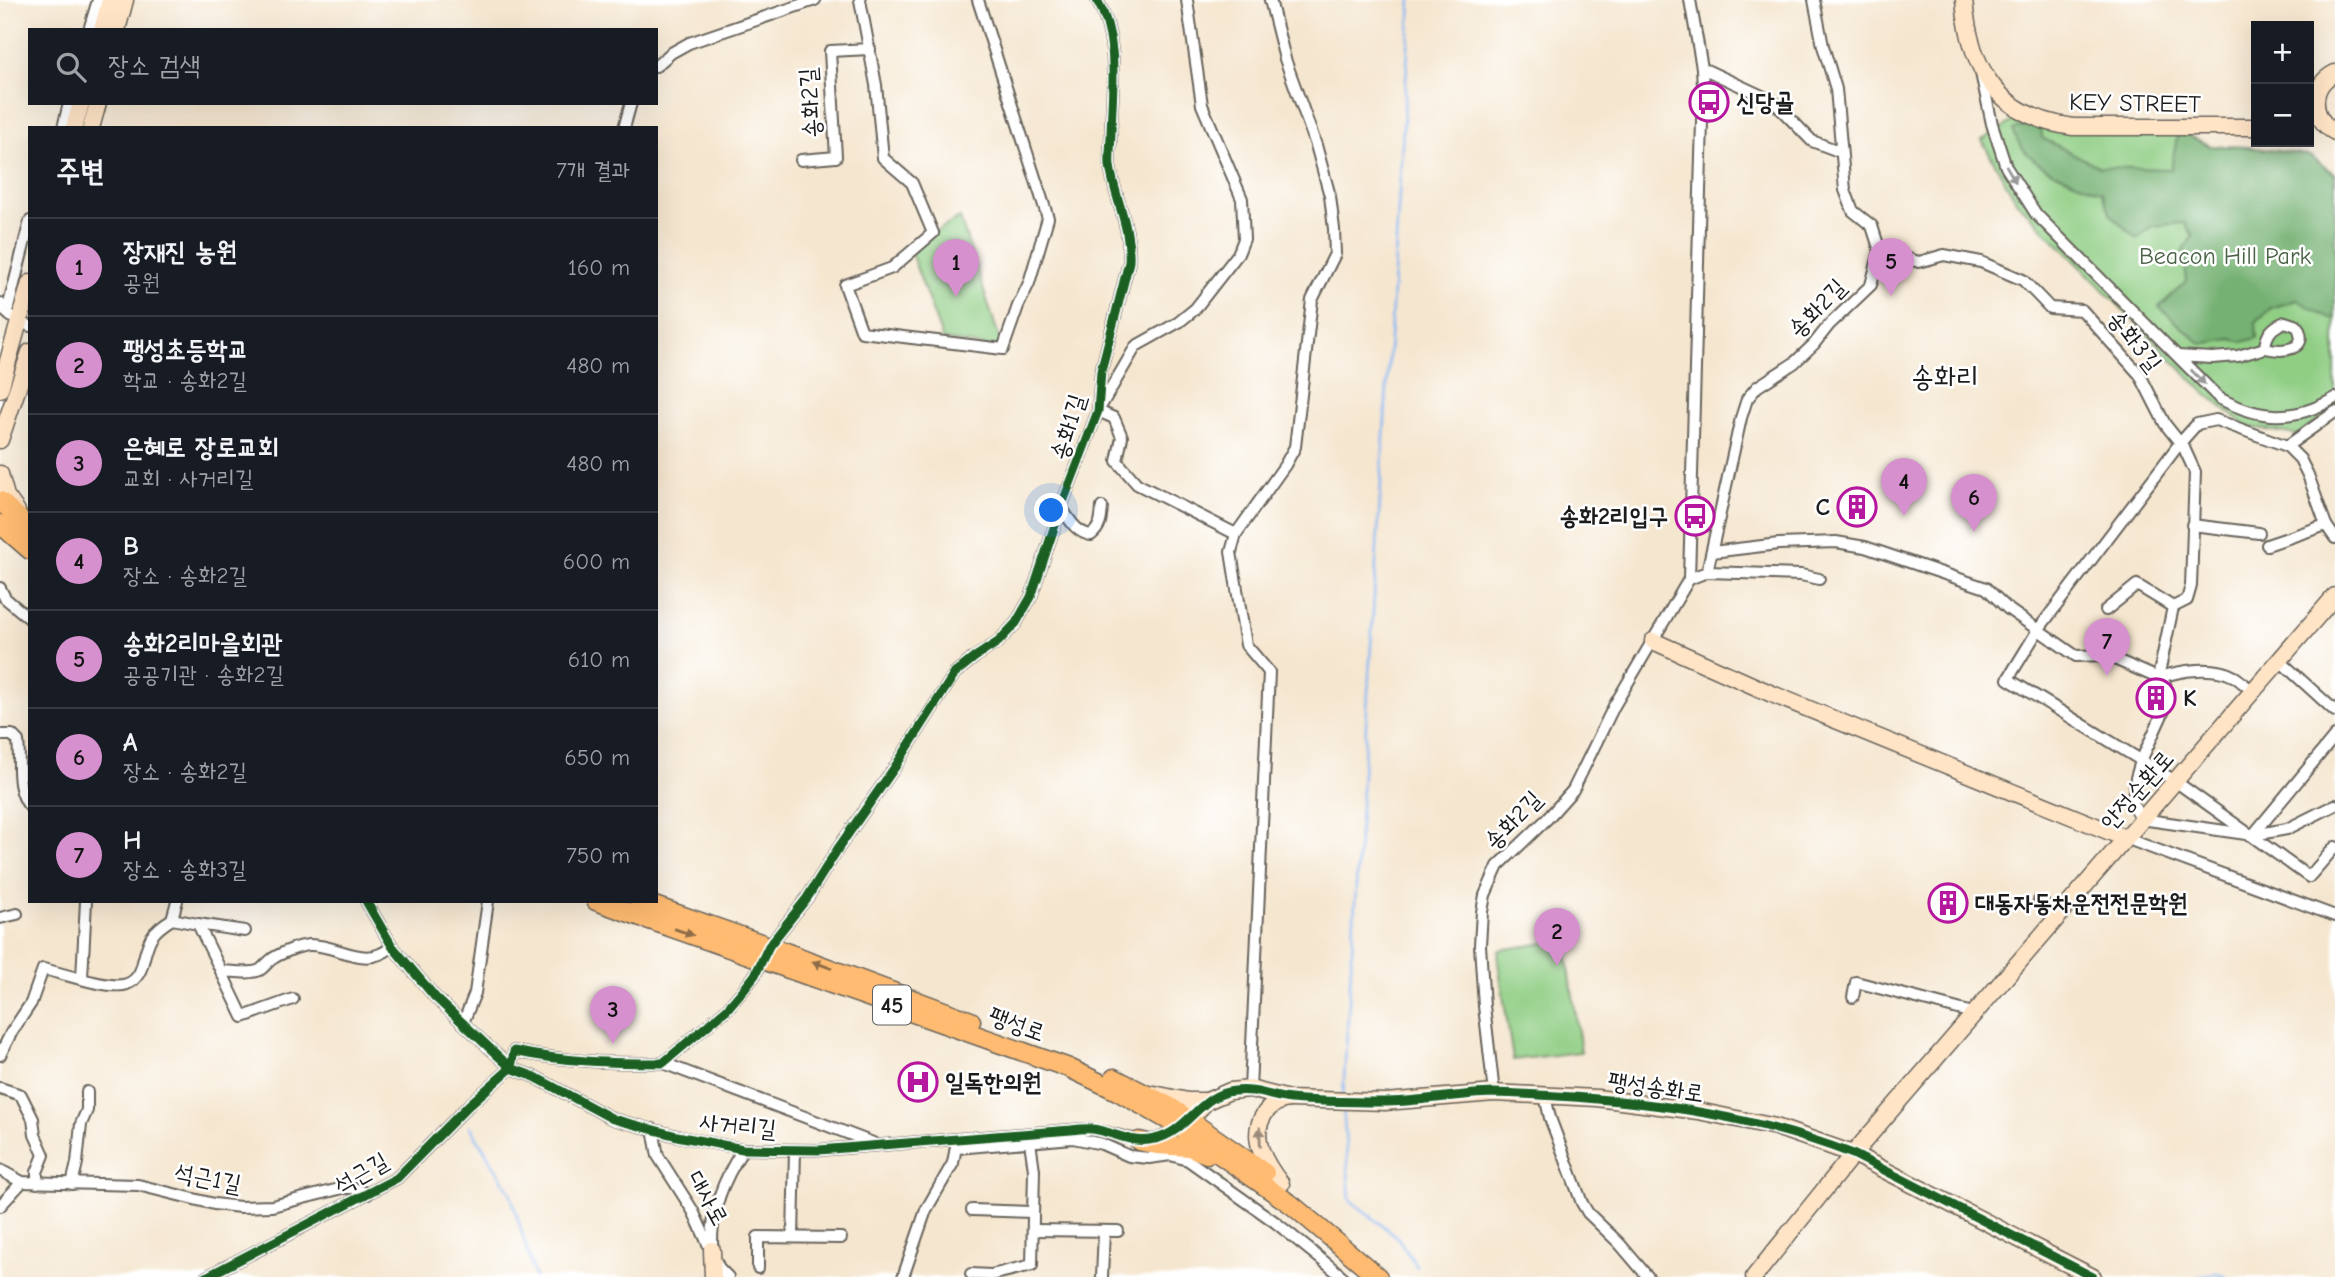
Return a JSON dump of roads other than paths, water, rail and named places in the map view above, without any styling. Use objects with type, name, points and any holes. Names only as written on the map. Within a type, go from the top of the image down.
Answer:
[{"type":"main road","points":[[0,501],[28,526]]},
{"type":"main road","points":[[0,524],[28,548]]},
{"type":"main road","name":"팽성로","points":[[603,903],[766,952],[1031,1043],[1144,1091],[1185,1123],[1224,1159],[1292,1205],[1378,1277]]},
{"type":"main road","name":"팽성로","points":[[645,903],[1069,1068],[1185,1123],[1281,1184],[1392,1277]]},
{"type":"main road","points":[[1139,1141],[1189,1147],[1224,1159]]},
{"type":"street","points":[[90,28],[98,0]]},
{"type":"street","points":[[103,28],[110,0]]},
{"type":"street","points":[[118,28],[125,0]]},
{"type":"street","points":[[658,64],[689,43],[815,0]]},
{"type":"street","points":[[860,0],[870,49],[883,158],[912,184],[933,233],[892,268],[845,285],[862,332],[1003,349],[1017,306],[1029,284],[1048,218],[978,0]]},
{"type":"street","name":"송화1길","points":[[663,1063],[727,1009],[755,975],[766,952],[807,898],[955,673],[998,642],[1016,623],[1031,597],[1061,507],[1098,411],[1101,371],[1129,262],[1127,228],[1110,164],[1113,57],[1110,27],[1097,0]]},
{"type":"street","points":[[1187,0],[1202,105],[1242,199],[1244,239],[1238,254],[1195,309],[1179,322],[1136,346],[1098,411],[1114,418],[1122,437],[1116,461],[1137,484],[1236,534]]},
{"type":"street","points":[[1250,1089],[1269,672],[1246,646],[1231,552],[1236,534],[1295,447],[1312,300],[1335,254],[1330,196],[1316,145],[1285,59],[1270,0]]},
{"type":"street","name":"송화2길","points":[[1494,1093],[1483,1006],[1480,945],[1485,895],[1498,866],[1573,790],[1614,706],[1689,579],[1702,68],[1690,0]]},
{"type":"street","points":[[1814,0],[1823,46],[1836,89],[1845,190],[1853,211],[1872,226],[1881,251]]},
{"type":"street","name":"KEY STREET","points":[[1964,0],[1971,47],[1980,68],[1993,89],[2022,112],[2053,124],[2073,127],[2251,127]]},
{"type":"street","name":"송화2길","points":[[801,160],[836,157],[830,51],[870,49]]},
{"type":"street","points":[[1702,68],[1773,101],[1812,141],[1840,152]]},
{"type":"street","points":[[1980,68],[1992,124],[2007,167],[2036,214],[2219,398],[2238,409],[2274,417],[2298,414],[2335,398]]},
{"type":"street","points":[[2326,80],[2315,105],[2319,118],[2331,130]]},
{"type":"street","points":[[63,126],[69,105]]},
{"type":"street","points":[[75,126],[80,105]]},
{"type":"street","points":[[92,126],[97,105]]},
{"type":"street","points":[[625,126],[630,105]]},
{"type":"street","points":[[0,389],[28,232]]},
{"type":"street","name":"송화2길","points":[[1707,572],[1741,418],[1748,399],[1756,387],[1794,363],[1871,285],[1881,251]]},
{"type":"street","name":"송화3길","points":[[1881,251],[1919,262],[1944,255],[1981,262],[2023,280],[2050,307],[2082,310],[2140,376],[2165,424],[2180,443],[2195,472],[2191,586],[2187,600],[2173,607],[2158,678],[2165,684],[2168,695],[2166,706],[2141,761],[2132,803],[2141,819]]},
{"type":"street","points":[[14,316],[28,288]]},
{"type":"street","points":[[2178,356],[2238,356],[2265,348]]},
{"type":"street","points":[[0,449],[2,435],[28,358]]},
{"type":"street","points":[[2287,446],[2335,412]]},
{"type":"street","points":[[2335,538],[2326,526],[2300,459],[2287,446],[2216,420],[2197,424],[2038,630],[2008,679],[2175,781],[2309,877],[2335,846]]},
{"type":"street","points":[[0,474],[6,496],[28,526]]},
{"type":"street","points":[[1061,507],[1083,534],[1091,535],[1098,530],[1102,507]]},
{"type":"street","points":[[2192,525],[2259,533]]},
{"type":"street","points":[[2267,545],[2326,526]]},
{"type":"street","points":[[1712,552],[1779,544],[1846,543],[1865,547],[1986,588],[2008,609],[2076,656],[2105,655],[2158,678],[2177,671],[2221,671],[2236,677],[2253,691]]},
{"type":"street","points":[[1689,579],[1707,572],[1801,575],[1819,579]]},
{"type":"street","points":[[2106,610],[2137,585],[2173,607]]},
{"type":"street","points":[[0,588],[5,598],[28,617]]},
{"type":"street","name":"안정순환로","points":[[1754,1277],[1853,1154],[1973,1013],[2335,596]]},
{"type":"street","points":[[2105,655],[2115,632]]},
{"type":"street","points":[[1653,641],[1772,694],[2126,838],[2335,916]]},
{"type":"street","points":[[2279,660],[2335,711]]},
{"type":"street","points":[[0,735],[12,735],[18,741],[18,776],[23,798],[28,804]]},
{"type":"street","points":[[2253,835],[2335,736]]},
{"type":"street","points":[[2141,819],[2253,835],[2287,829],[2335,805]]},
{"type":"street","points":[[2039,901],[2059,914]]},
{"type":"street","points":[[82,978],[86,903]]},
{"type":"street","points":[[172,919],[176,903]]},
{"type":"street","name":"사거리길","points":[[367,903],[392,946],[435,997],[511,1068],[535,1077],[613,1119],[677,1136],[743,1149],[795,1150],[957,1143],[1093,1129],[1139,1141]]},
{"type":"street","points":[[463,1023],[475,993],[488,903]]},
{"type":"street","points":[[0,918],[17,914]]},
{"type":"street","points":[[0,1055],[31,1003],[43,968],[111,985],[123,985],[132,982],[139,974],[150,937],[160,926],[172,919],[245,931]]},
{"type":"street","points":[[198,924],[243,1017],[293,999]]},
{"type":"street","points":[[221,971],[259,970],[275,957],[309,945],[358,957],[374,957],[392,946]]},
{"type":"street","points":[[1853,997],[1856,982],[1973,1013]]},
{"type":"street","name":"석근길","points":[[206,1277],[397,1178],[469,1105],[511,1068],[514,1051],[591,1063],[663,1063]]},
{"type":"street","points":[[663,1063],[877,1145]]},
{"type":"street","points":[[0,1088],[21,1096],[33,1119],[35,1135],[44,1156],[37,1172],[37,1183]]},
{"type":"street","name":"팽성송화로","points":[[1185,1123],[1207,1101],[1230,1091],[1250,1089],[1289,1099],[1385,1102],[1494,1093],[1597,1098],[1698,1111],[1776,1128],[1853,1154],[2093,1277]]},
{"type":"street","points":[[1144,1091],[1188,1101],[1207,1101]]},
{"type":"street","points":[[72,1184],[81,1124],[87,1110],[87,1092]]},
{"type":"street","points":[[1545,1096],[1550,1118],[1588,1213],[1648,1277]]},
{"type":"street","points":[[1281,1184],[1261,1152],[1259,1128],[1268,1110],[1278,1102],[1289,1099]]},
{"type":"street","points":[[1139,1141],[1156,1139],[1185,1123]]},
{"type":"street","name":"대사로","points":[[653,1129],[658,1156],[678,1184],[719,1268],[728,1277]]},
{"type":"street","points":[[903,1277],[926,1210],[953,1163],[957,1143],[1030,1142],[1073,1138],[1138,1157],[1177,1155],[1188,1160],[1275,1222],[1343,1277]]},
{"type":"street","points":[[971,1274],[991,1275],[1032,1265],[1034,1170],[1030,1142]]},
{"type":"street","points":[[713,1277],[711,1225],[721,1188],[743,1149]]},
{"type":"street","points":[[793,1237],[795,1150]]},
{"type":"street","name":"석근1길","points":[[0,1170],[22,1182],[138,1185],[214,1204],[240,1207],[272,1206],[343,1188],[354,1188],[368,1194]]},
{"type":"street","points":[[0,1206],[22,1182]]},
{"type":"street","points":[[1275,1222],[1292,1205]]},
{"type":"street","points":[[972,1210],[1033,1212]]},
{"type":"street","points":[[1033,1230],[1118,1231]]},
{"type":"street","points":[[1102,1277],[1104,1231]]},
{"type":"street","points":[[758,1268],[758,1237],[841,1238]]},
{"type":"waterway","points":[[1343,1096],[1411,0]]},
{"type":"waterway","points":[[1343,1106],[1350,1200],[1397,1237],[1417,1267]]},
{"type":"waterway","points":[[470,1126],[510,1192],[535,1277]]},
{"type":"waterway","points":[[2198,1277],[2217,1274],[2227,1277]]},
{"type":"place","name":"신당골","points":[[1709,102]]},
{"type":"place","name":"송화2리마을회관","points":[[1891,296]]},
{"type":"place","name":"장재진 농원","points":[[956,297]]},
{"type":"place","name":"C","points":[[1857,507]]},
{"type":"place","name":"송화2리입구","points":[[1695,516]]},
{"type":"place","name":"B","points":[[1904,516]]},
{"type":"place","name":"A","points":[[1974,532]]},
{"type":"place","name":"H","points":[[2107,676]]},
{"type":"place","name":"K","points":[[2156,698]]},
{"type":"place","name":"대동자동차운전전문학원","points":[[1948,903]]},
{"type":"place","name":"팽성초등학교","points":[[1557,966]]},
{"type":"place","name":"은혜로 장로교회","points":[[613,1044]]},
{"type":"place","name":"일독한의원","points":[[918,1082]]},
{"type":"district","name":"송화리","points":[[1945,376]]},
{"type":"park label","name":"Beacon Hill Park","points":[[2225,256]]}]
